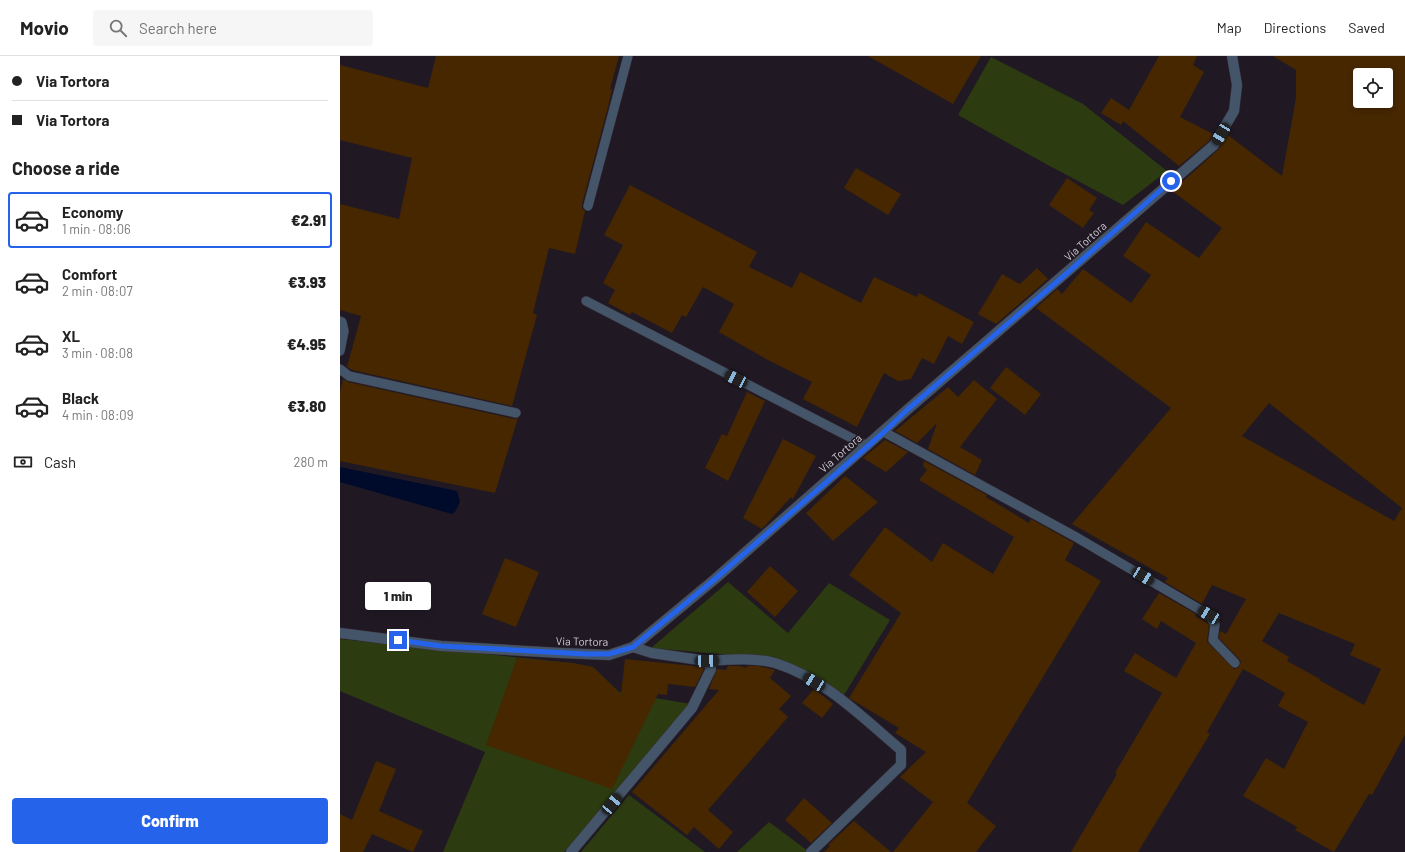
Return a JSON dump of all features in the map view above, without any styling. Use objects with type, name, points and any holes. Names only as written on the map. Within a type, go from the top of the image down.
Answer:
[{"type":"street","name":"Via Tortora","points":[[340,633],[441,646],[561,653],[609,654],[633,647],[715,579],[884,432],[907,410],[1214,145],[1234,111],[1237,85],[1232,56]]},
{"type":"street","points":[[633,647],[652,653],[707,661],[744,659],[774,663],[803,675],[836,695],[901,750],[901,765],[811,852]]},
{"type":"street","points":[[571,852],[692,708],[711,669],[707,661]]},
{"type":"lane","points":[[588,206],[628,56]]},
{"type":"lane","points":[[586,301],[867,446]]},
{"type":"lane","points":[[340,321],[342,322],[344,331],[340,351]]},
{"type":"lane","points":[[340,368],[349,376],[516,413]]},
{"type":"lane","points":[[884,432],[1076,537],[1209,615],[1214,624],[1213,640],[1235,663]]},
{"type":"green space","points":[[991,57],[1083,104],[1167,171],[1123,205],[958,115]]},
{"type":"green space","points":[[728,582],[788,633],[829,583],[890,620],[844,695],[804,671],[779,659],[651,648]]},
{"type":"green space","points":[[340,639],[572,663],[593,667],[619,692],[691,704],[564,852],[443,852],[485,752],[340,691]]},
{"type":"green space","points":[[629,795],[705,852],[581,852]]},
{"type":"green space","points":[[769,822],[808,851],[737,852]]},
{"type":"water","points":[[340,467],[457,491],[460,502],[455,512],[452,514],[340,482]]},
{"type":"building","points":[[436,56],[619,56],[610,89],[612,89],[608,107],[582,204],[582,208],[585,211],[575,254],[549,248],[533,313],[537,315],[512,406],[352,370],[347,367],[361,316],[340,310],[340,204],[399,219],[412,158],[340,140],[340,65],[428,88]]},
{"type":"building","points":[[868,56],[981,56],[953,104]]},
{"type":"building","points":[[1159,56],[1197,56],[1193,65],[1204,72],[1180,117],[1213,134],[1209,141],[1179,166],[1123,121],[1121,125],[1101,113],[1111,98],[1129,110]]},
{"type":"building","points":[[1273,56],[1405,56],[1405,735],[1372,795],[1369,794],[1334,852],[1295,830],[1297,827],[1243,796],[1266,758],[1284,769],[1308,722],[1278,706],[1285,693],[1243,669],[1207,732],[1210,734],[1138,852],[1071,852],[1162,693],[1124,671],[1135,653],[1176,678],[1196,643],[1161,621],[1157,629],[1142,619],[1159,593],[1196,614],[1195,616],[1209,625],[1207,642],[1234,669],[1239,667],[1241,661],[1219,638],[1220,631],[1226,634],[1246,599],[1212,585],[1202,604],[1165,582],[1168,578],[1072,524],[1171,408],[1036,308],[1057,289],[1062,294],[1083,269],[1131,303],[1151,275],[1123,256],[1146,222],[1199,258],[1222,228],[1172,191],[1218,150],[1228,135],[1282,176],[1296,98],[1296,70]],"holes":[[[1269,403],[1402,508],[1394,521],[1242,436]],[[1279,613],[1355,644],[1350,655],[1381,669],[1364,705],[1287,661],[1289,657],[1262,641]]]},
{"type":"building","points":[[856,168],[901,194],[888,215],[844,188]]},
{"type":"building","points":[[1067,178],[1097,198],[1089,210],[1094,213],[1083,228],[1049,205]]},
{"type":"building","points":[[630,185],[757,252],[749,267],[792,288],[800,272],[861,303],[874,277],[917,297],[919,293],[974,322],[962,344],[948,336],[934,364],[922,358],[911,379],[898,381],[884,373],[857,427],[803,399],[812,382],[766,359],[719,332],[734,304],[703,287],[686,317],[682,315],[672,333],[632,312],[630,315],[608,303],[615,290],[603,283],[623,245],[604,235]]},
{"type":"building","points":[[1037,268],[1048,279],[996,324],[978,314],[1002,274],[1020,284]]},
{"type":"building","points":[[1006,367],[1041,394],[1025,415],[990,388]]},
{"type":"building","points":[[343,379],[348,382],[515,419],[518,418],[495,493],[340,461],[340,392]]},
{"type":"building","points":[[974,380],[997,399],[960,447],[982,460],[975,475],[928,449],[937,423],[917,443],[895,431],[948,387],[958,397]]},
{"type":"building","points":[[747,392],[765,401],[728,481],[705,468],[722,434],[727,436]]},
{"type":"building","points":[[783,439],[816,456],[793,499],[791,497],[762,529],[743,518]]},
{"type":"building","points":[[885,440],[908,452],[886,472],[863,458]]},
{"type":"building","points":[[924,461],[987,495],[986,497],[1029,523],[1031,519],[1074,543],[1065,560],[1101,581],[967,803],[996,826],[976,852],[893,852],[933,802],[900,777],[926,752],[895,733],[899,728],[849,698],[901,613],[849,575],[885,527],[932,562],[943,543],[993,574],[1014,537],[919,480],[927,470],[923,466]]},
{"type":"building","points":[[845,476],[878,502],[833,541],[806,513]]},
{"type":"building","points":[[505,558],[539,572],[516,627],[482,614]]},
{"type":"building","points":[[770,566],[798,591],[775,617],[747,592]]},
{"type":"building","points":[[517,658],[572,663],[593,667],[621,694],[625,659],[703,667],[704,669],[695,687],[668,684],[667,695],[658,694],[612,789],[486,745]]},
{"type":"building","points":[[728,666],[740,666],[746,668],[748,666],[758,666],[775,670],[770,678],[791,696],[779,709],[788,717],[708,810],[733,832],[719,849],[694,827],[687,835],[632,792],[719,690],[709,689],[717,669],[726,670]]},
{"type":"building","points":[[814,689],[833,704],[822,718],[802,703]]},
{"type":"building","points":[[376,761],[396,769],[379,811],[423,831],[413,852],[372,834],[363,852],[340,852],[340,814],[352,820]]},
{"type":"building","points":[[804,798],[832,823],[811,843],[785,820]]},
{"type":"building","points":[[854,821],[891,852],[824,852],[830,846],[828,845]]},
{"type":"route","points":[[398,640],[441,646],[585,654],[609,654],[633,647],[715,579],[1171,181]]}]
